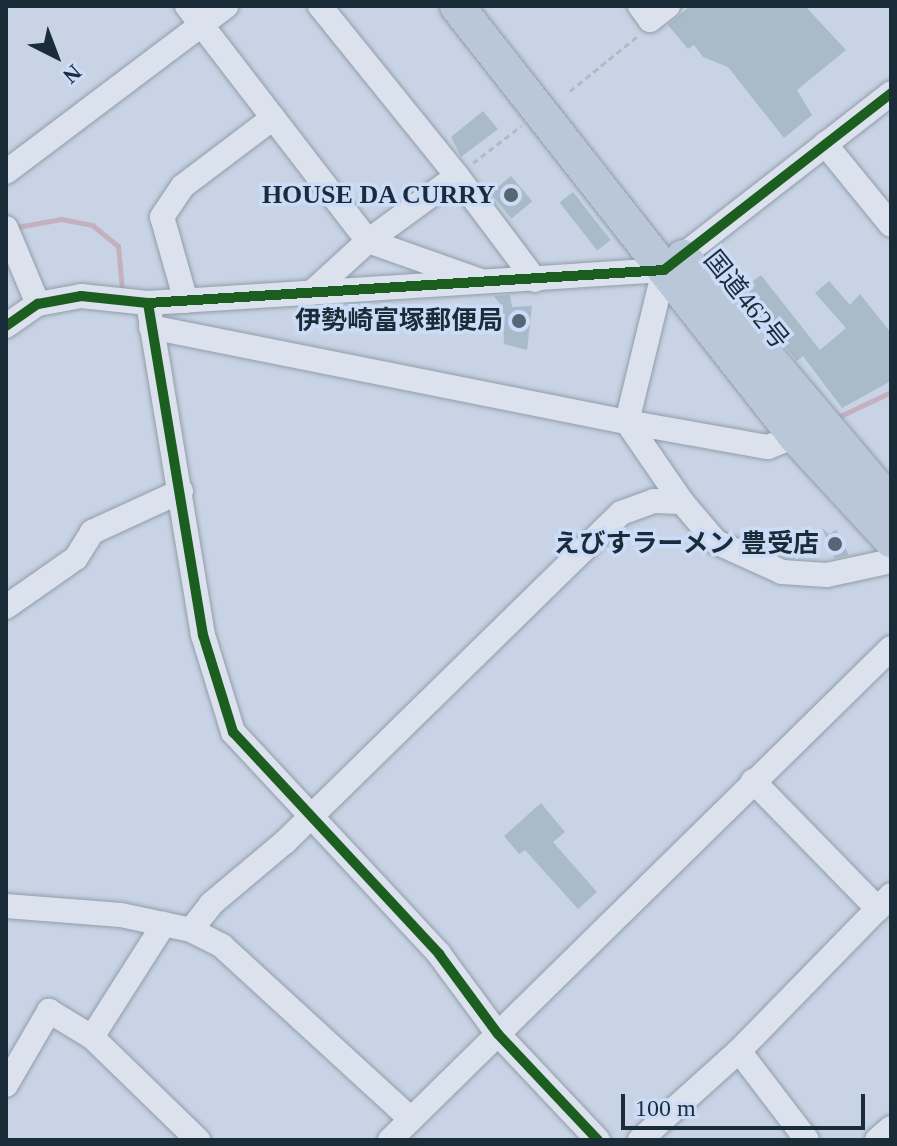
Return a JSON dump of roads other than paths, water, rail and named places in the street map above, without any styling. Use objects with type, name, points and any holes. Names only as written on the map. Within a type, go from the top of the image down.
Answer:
[{"type":"highway","name":"国道462号","points":[[457,6],[673,263],[891,504]]},
{"type":"highway","name":"国道462号","points":[[483,6],[673,263],[795,436],[891,540]]},
{"type":"street","points":[[6,172],[194,16],[226,6]]},
{"type":"street","points":[[320,6],[457,176],[535,280]]},
{"type":"street","points":[[194,16],[368,241],[483,283]]},
{"type":"street","points":[[150,315],[186,301],[535,280],[673,263],[891,93]]},
{"type":"street","points":[[186,301],[162,217],[183,186],[273,118]]},
{"type":"street","points":[[825,144],[891,225]]},
{"type":"street","points":[[311,293],[368,241],[457,176]]},
{"type":"street","points":[[6,228],[38,304]]},
{"type":"street","points":[[673,263],[628,417],[682,502],[716,542],[782,572],[827,575],[891,561]]},
{"type":"street","points":[[6,326],[38,304],[81,296],[150,315],[768,447],[795,436]]},
{"type":"street","points":[[150,315],[203,635],[233,732],[312,813],[439,954],[498,1034],[598,1140]]},
{"type":"street","points":[[6,607],[76,558],[92,532],[181,491]]},
{"type":"street","points":[[191,930],[211,904],[312,813],[621,513],[654,501],[682,502]]},
{"type":"street","points":[[390,1140],[891,648]]},
{"type":"street","points":[[640,1140],[739,1051],[884,902],[753,781]]},
{"type":"street","points":[[6,906],[164,924],[191,930],[222,946],[411,1119]]},
{"type":"street","points":[[92,1037],[164,924]]},
{"type":"street","points":[[6,1085],[49,1011],[92,1037],[198,1140]]},
{"type":"street","points":[[739,1051],[807,1140]]},
{"type":"street","points":[[877,1140],[891,1128]]},
{"type":"waterway","points":[[12,228],[61,219],[92,225],[118,246],[122,290]]},
{"type":"waterway","points":[[834,419],[891,392]]},
{"type":"place","name":"HOUSE DA CURRY","points":[[511,195]]},
{"type":"place","name":"伊勢崎富塚郵便局","points":[[519,321]]},
{"type":"place","name":"えびすラーメン 豊受店","points":[[835,544]]}]
